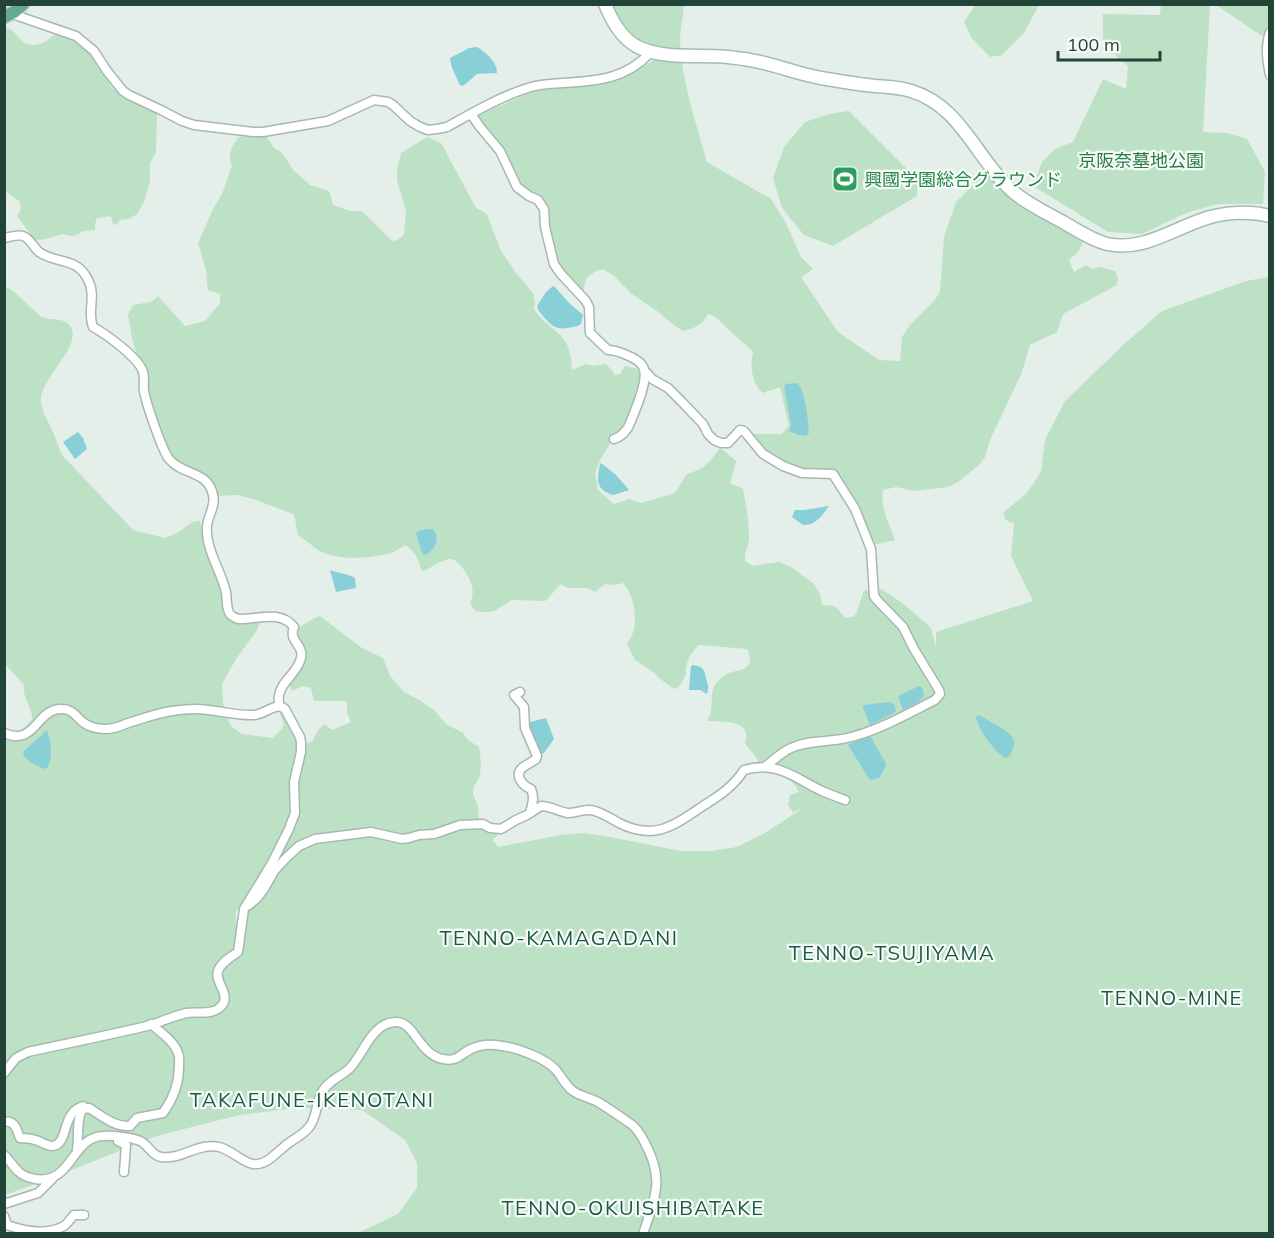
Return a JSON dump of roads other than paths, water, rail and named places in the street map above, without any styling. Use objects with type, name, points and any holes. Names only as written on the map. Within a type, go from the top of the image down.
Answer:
[{"type":"street","points":[[605,4],[617,28],[627,39],[651,52],[755,61],[817,77],[909,90],[933,99],[952,117],[1010,189],[1038,208],[1095,240],[1123,246],[1144,244],[1207,218],[1235,213],[1269,216]]},
{"type":"street","points":[[14,11],[18,16],[76,36],[94,51],[107,71],[129,95],[194,125],[253,132],[328,121],[374,100],[393,105],[420,128],[428,130],[447,127],[511,94],[544,83],[589,81],[616,76],[631,69],[651,52]]},
{"type":"street","points":[[1269,32],[1267,56],[1269,75]]},
{"type":"street","points":[[471,114],[501,151],[518,187],[528,196],[538,200],[544,209],[545,227],[554,264],[590,307],[590,333],[608,350],[625,354],[642,364],[645,382],[630,424],[619,438],[614,440]]},
{"type":"street","points":[[4,238],[22,235],[39,252],[75,264],[81,269],[90,284],[92,293],[90,320],[93,327],[104,333],[139,364],[143,372],[147,401],[164,450],[175,465],[206,480],[212,491],[213,505],[207,526],[209,547],[226,591],[229,612],[238,619],[275,616],[293,625],[293,638],[300,647],[301,658],[281,690],[279,706]]},
{"type":"street","points":[[645,372],[668,388],[703,424],[708,434],[721,444],[728,443],[740,430],[744,431],[763,454],[783,466],[802,473],[833,474],[855,509],[871,549],[874,596],[903,627],[939,690],[935,700],[873,730],[840,740],[808,743],[792,748],[765,766]]},
{"type":"street","points":[[520,692],[514,695],[524,707],[525,728],[537,756],[521,769],[519,774],[521,782],[525,787],[531,789],[533,794],[534,801],[530,813]]},
{"type":"street","points":[[4,732],[21,736],[30,732],[46,714],[64,708],[73,711],[84,723],[93,728],[107,729],[170,711],[196,709],[255,715],[279,706],[285,709],[301,742],[294,782],[295,813],[272,862],[244,909],[238,952],[224,962],[218,971],[225,993],[224,1002],[217,1010],[189,1012],[151,1024],[28,1052],[16,1058],[4,1073]]},
{"type":"street","points":[[244,909],[264,890],[274,871],[299,846],[315,839],[371,832],[402,839],[434,834],[460,825],[483,824],[490,828],[501,829],[540,806],[572,813],[589,809],[628,826],[652,832],[678,823],[704,806],[734,784],[744,770],[765,766],[774,767],[844,800]]},
{"type":"street","points":[[4,1204],[38,1193],[54,1176],[68,1167],[84,1143],[96,1137],[119,1137],[140,1141],[156,1155],[162,1157],[179,1155],[204,1146],[220,1147],[246,1162],[261,1164],[306,1130],[325,1086],[351,1067],[372,1036],[388,1024],[400,1022],[409,1027],[422,1047],[434,1057],[454,1060],[471,1049],[483,1045],[494,1045],[509,1047],[539,1059],[554,1068],[571,1089],[630,1123],[648,1148],[657,1178],[654,1202],[643,1233]]},
{"type":"street","points":[[4,1122],[13,1123],[20,1138],[55,1146],[60,1142],[67,1120],[78,1107],[89,1108],[116,1125],[122,1126],[130,1126],[137,1118],[163,1113],[178,1084],[178,1052],[151,1024]]},
{"type":"street","points":[[76,1153],[79,1138],[79,1114],[83,1109],[89,1108]]},
{"type":"street","points":[[119,1137],[118,1142],[126,1145],[124,1172]]},
{"type":"street","points":[[4,1155],[19,1173],[25,1176],[43,1179],[54,1176]]},
{"type":"street","points":[[4,1216],[7,1225],[22,1230],[50,1230],[66,1225],[74,1215],[84,1215]]},
{"type":"water","points":[[477,47],[491,58],[497,73],[477,74],[463,86],[460,85],[450,58],[469,48]]},
{"type":"water","points":[[553,286],[583,315],[581,324],[557,328],[550,324],[538,310],[537,306]]},
{"type":"water","points":[[797,383],[803,393],[806,406],[809,433],[806,436],[789,431],[791,425],[784,386]]},
{"type":"water","points":[[78,432],[87,449],[75,459],[63,442]]},
{"type":"water","points":[[601,463],[629,490],[613,495],[603,490],[598,479]]},
{"type":"water","points":[[829,506],[812,523],[803,525],[792,517],[795,510]]},
{"type":"water","points":[[433,529],[436,537],[435,545],[428,554],[424,555],[416,533]]},
{"type":"water","points":[[330,570],[355,578],[356,588],[336,592]]},
{"type":"water","points":[[691,666],[704,670],[708,686],[707,694],[700,690],[689,690]]},
{"type":"water","points":[[919,686],[923,689],[924,696],[903,710],[898,696]]},
{"type":"water","points":[[890,702],[895,705],[896,711],[870,725],[863,705]]},
{"type":"water","points":[[979,715],[1012,737],[1014,747],[1006,758],[992,746],[983,734],[977,722],[976,717]]},
{"type":"water","points":[[546,718],[554,739],[544,753],[539,754],[528,726],[530,722]]},
{"type":"water","points":[[47,730],[51,753],[48,767],[44,769],[28,760],[23,752]]},
{"type":"water","points":[[871,737],[886,764],[879,778],[871,780],[848,745]]},
{"type":"place","name":"興國学園総合グラウンド","points":[[845,179]]},
{"type":"district","name":"TENNO-KAMAGADANI","points":[[559,937]]},
{"type":"district","name":"TENNO-TSUJIYAMA","points":[[892,952]]},
{"type":"district","name":"TENNO-MINE","points":[[1172,997]]},
{"type":"district","name":"TAKAFUNE-IKENOTANI","points":[[312,1099]]},
{"type":"district","name":"TENNO-OKUISHIBATAKE","points":[[633,1207]]},
{"type":"park label","name":"京阪奈墓地公園","points":[[1141,160]]}]
